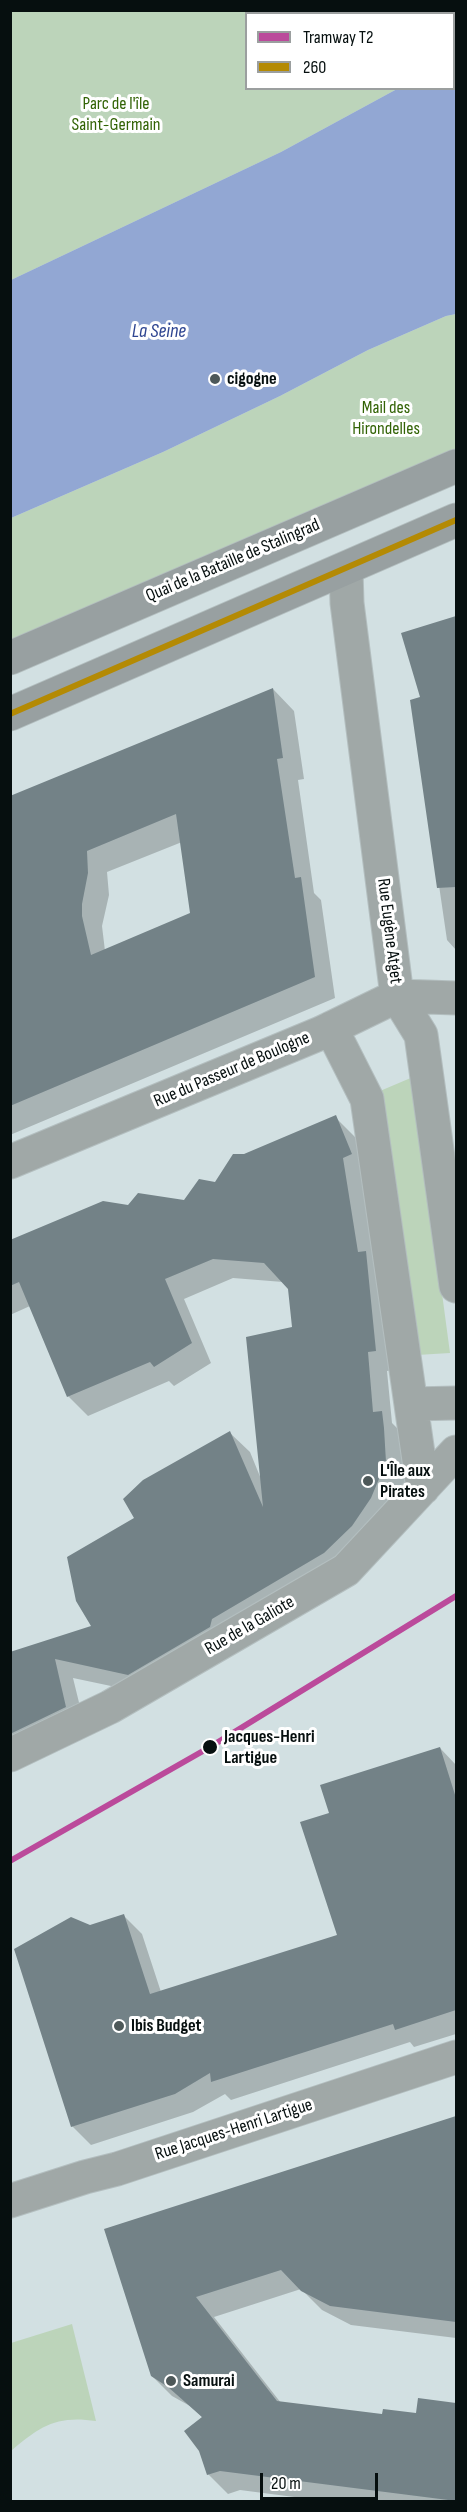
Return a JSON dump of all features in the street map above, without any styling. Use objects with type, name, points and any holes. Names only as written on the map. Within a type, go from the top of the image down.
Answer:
[{"type":"main road","name":"Quai de la Bataille de Stalingrad","points":[[10,658],[456,466]]},
{"type":"main road","points":[[10,714],[346,570],[456,520]]},
{"type":"street","name":"Rue Eugène Atget","points":[[346,570],[347,603],[397,996],[421,1035],[456,1286]]},
{"type":"street","name":"Rue du Passeur de Boulogne","points":[[10,1162],[331,1028],[397,996],[453,1000],[456,998]]},
{"type":"street","points":[[331,1028],[367,1099],[423,1488]]},
{"type":"street","points":[[412,1404],[456,1403]]},
{"type":"street","name":"Rue de la Galiote","points":[[10,1755],[110,1707],[346,1570],[456,1452]]},
{"type":"street","name":"Rue Jacques-Henri Lartigue","points":[[10,2201],[117,2169],[456,2056]]},
{"type":"green space","name":"Parc de l'île Saint-Germain","points":[[10,11],[456,11],[455,55],[455,12],[245,12],[245,90],[395,90],[281,152],[11,280]]},
{"type":"green space","name":"Mail des Hirondelles","points":[[456,314],[456,462],[11,650],[11,518],[163,452],[280,396],[368,350],[446,316]]},
{"type":"green space","points":[[413,1077],[450,1353],[417,1355],[380,1091]]},
{"type":"green space","points":[[72,2324],[96,2421],[70,2420],[50,2424],[11,2451],[11,2343]]},
{"type":"water","name":"La Seine","points":[[455,55],[456,314],[446,316],[368,350],[280,396],[163,452],[11,518],[11,280],[281,152],[395,90],[455,90]]},
{"type":"building","points":[[456,616],[456,887],[437,888],[410,700],[420,697],[401,633]]},
{"type":"building","points":[[273,688],[283,758],[277,759],[295,878],[301,877],[315,977],[10,1106],[10,796]],"holes":[[[176,814],[190,913],[91,955],[82,916],[88,873],[87,851]]]},
{"type":"building","points":[[336,1115],[352,1154],[343,1158],[358,1252],[366,1251],[376,1351],[368,1352],[373,1412],[382,1411],[384,1428],[386,1462],[371,1498],[352,1526],[324,1553],[212,1619],[210,1627],[128,1675],[55,1659],[66,1707],[10,1734],[10,1652],[91,1626],[76,1601],[67,1557],[134,1518],[123,1499],[143,1480],[230,1431],[263,1507],[246,1337],[292,1327],[288,1289],[264,1263],[213,1259],[165,1279],[192,1343],[154,1367],[150,1362],[67,1397],[19,1282],[10,1286],[10,1240],[103,1201],[128,1205],[138,1193],[184,1200],[199,1179],[215,1182],[233,1154],[244,1154]]},
{"type":"building","points":[[440,1747],[456,1798],[456,2010],[395,2030],[393,2024],[211,2082],[210,2073],[175,2094],[71,2127],[14,1949],[71,1917],[90,1925],[124,1914],[150,1994],[337,1935],[300,1822],[329,1813],[320,1785]]},
{"type":"building","points":[[456,2116],[456,2322],[330,2306],[301,2291],[281,2270],[196,2297],[277,2401],[382,2414],[383,2409],[416,2413],[418,2398],[456,2403],[456,2501],[220,2471],[207,2475],[199,2451],[184,2431],[202,2417],[168,2387],[151,2376],[104,2229]]},
{"type":"tram line","name":"T2","points":[[10,1861],[210,1747],[456,1596]]},
{"type":"transit line","name":"260","points":[[10,714],[456,520]]},
{"type":"place","name":"cigogne","points":[[215,379]]},
{"type":"place","name":"L'Île aux Pirates","points":[[368,1481]]},
{"type":"place","name":"Jacques-Henri Lartigue","points":[[210,1747]]},
{"type":"place","name":"Ibis Budget","points":[[119,2026]]},
{"type":"place","name":"Samurai","points":[[171,2381]]}]
